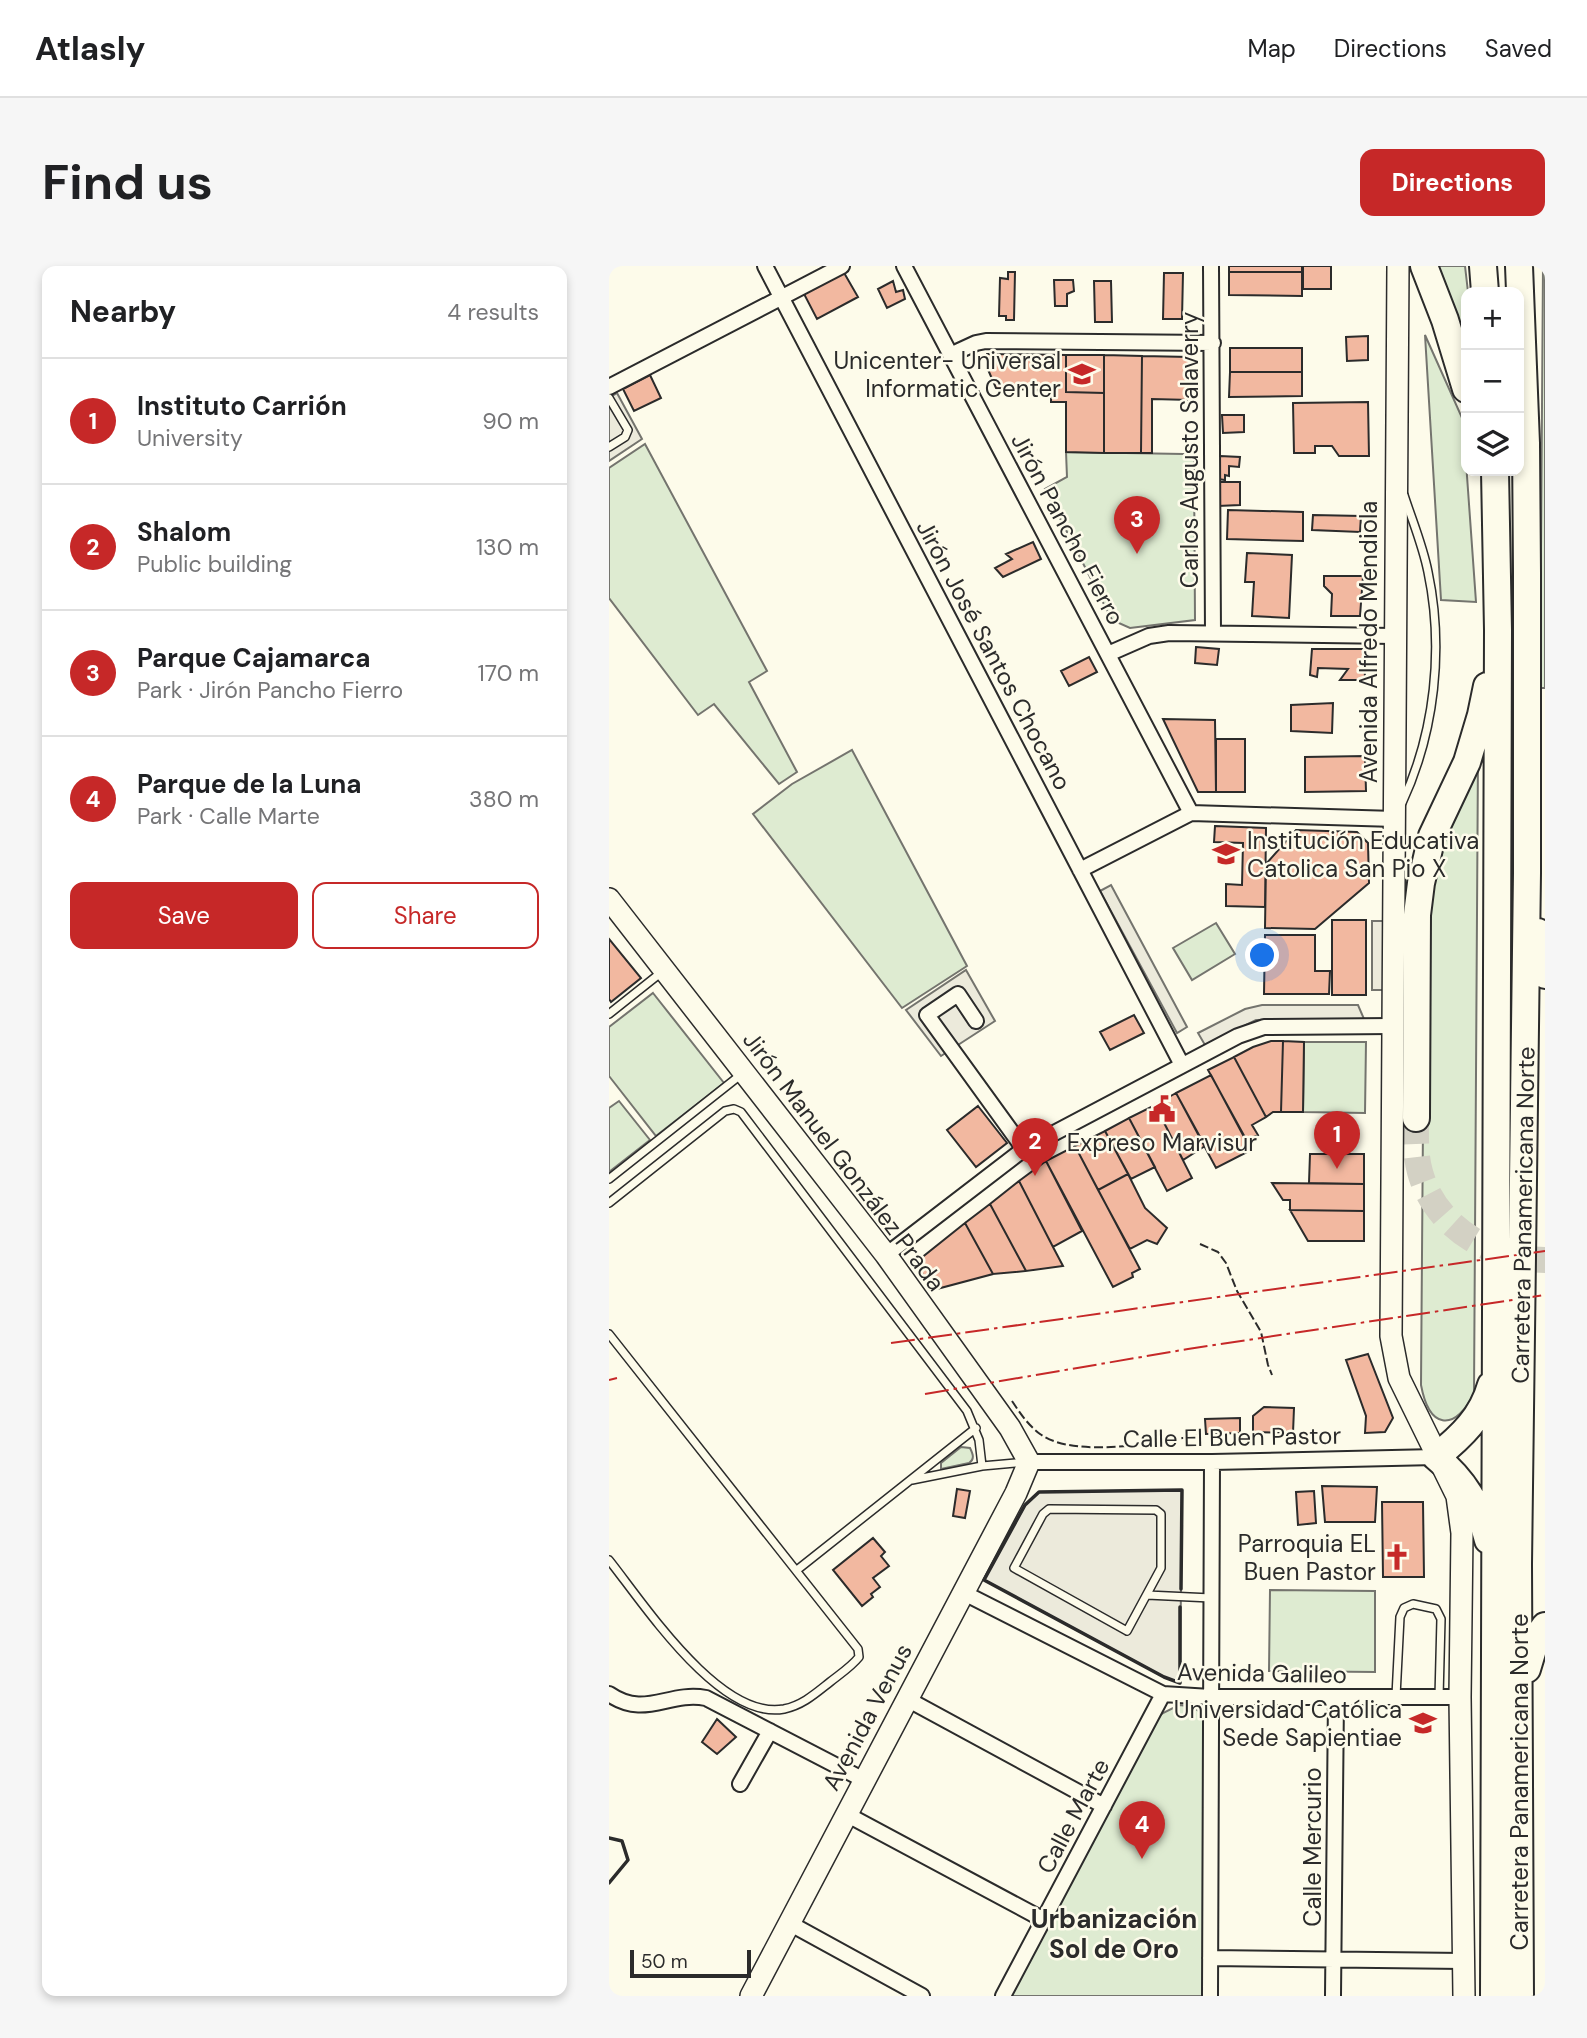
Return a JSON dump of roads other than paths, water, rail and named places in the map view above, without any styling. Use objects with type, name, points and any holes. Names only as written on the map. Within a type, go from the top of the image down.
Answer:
[{"type":"highway","points":[[1424,266],[1445,320],[1461,373]]},
{"type":"highway","points":[[1483,266],[1485,287]]},
{"type":"highway","name":"Carretera Panamericana Norte","points":[[1519,266],[1521,287]]},
{"type":"highway","points":[[1523,287],[1525,266]]},
{"type":"highway","name":"Carretera Panamericana Norte","points":[[1520,1996],[1518,1564],[1527,873],[1527,546],[1523,350]]},
{"type":"highway","points":[[1478,476],[1483,529],[1498,581]]},
{"type":"highway","name":"Carretera Panamericana Norte","points":[[1495,476],[1498,629],[1495,1996]]},
{"type":"highway","points":[[1416,1118],[1417,915],[1421,883],[1432,836],[1467,762],[1481,715],[1498,629]]},
{"type":"highway","points":[[1527,873],[1545,975]]},
{"type":"highway","points":[[1494,1562],[1480,1517],[1463,1482],[1437,1457],[1474,1422],[1490,1389],[1496,1363]]},
{"type":"highway","points":[[1519,1737],[1526,1672],[1536,1639],[1545,1626]]},
{"type":"main road","name":"Avenida Alfredo Mendiola","points":[[1398,266],[1392,1343],[1399,1378],[1457,1496],[1462,1533],[1450,1697],[1464,1996]]},
{"type":"main road","name":"Jirón Manuel González Prada","points":[[609,899],[886,1255],[1010,1428],[1029,1462]]},
{"type":"main road","name":"Avenida Venus","points":[[751,1996],[1016,1493],[1029,1462]]},
{"type":"street","name":"Jirón José Santos Chocano","points":[[765,266],[1182,1065]]},
{"type":"street","points":[[609,387],[842,266]]},
{"type":"street","name":"Jirón Pancho Fierro","points":[[904,266],[1191,813]]},
{"type":"street","name":"Carlos Augusto Salaverry","points":[[1211,266],[1213,633]]},
{"type":"street","points":[[950,355],[976,342],[985,341],[1213,343]]},
{"type":"street","points":[[1108,654],[1159,634],[1394,636]]},
{"type":"street","points":[[1080,870],[1191,813],[1395,819]]},
{"type":"street","points":[[976,1021],[958,994],[927,1015],[927,1020],[1024,1149]]},
{"type":"street","points":[[886,1255],[1024,1149],[1238,1036],[1265,1027],[1392,1026]]},
{"type":"street","name":"Calle El Buen Pastor","points":[[1029,1462],[1212,1462],[1437,1457]]},
{"type":"street","points":[[1210,1996],[1212,1462]]},
{"type":"street","name":"Avenida Galileo","points":[[962,1592],[1163,1694],[1210,1697],[1450,1697]]},
{"type":"street","name":"Calle Marte","points":[[1003,1996],[1163,1694]]},
{"type":"street","points":[[609,1695],[622,1703],[632,1705],[683,1697],[706,1698],[864,1780]]},
{"type":"street","name":"Calle Mercurio","points":[[1333,1996],[1336,1698]]},
{"type":"street","points":[[907,1699],[1104,1806]]},
{"type":"street","points":[[740,1784],[770,1731]]},
{"type":"street","points":[[846,1814],[1044,1920]]},
{"type":"street","points":[[789,1923],[922,1996]]},
{"type":"street","points":[[1210,1958],[1464,1961]]},
{"type":"lane","points":[[609,398],[628,429],[625,437],[609,447]]},
{"type":"lane","points":[[1395,464],[1428,570],[1435,635],[1429,725],[1407,793],[1395,819]]},
{"type":"lane","points":[[609,1014],[664,970]]},
{"type":"lane","points":[[609,1179],[744,1073]]},
{"type":"lane","points":[[609,1203],[725,1111],[734,1109],[741,1112],[967,1411],[976,1428],[982,1466]]},
{"type":"lane","points":[[609,1334],[797,1570],[860,1654],[857,1661],[810,1698],[794,1706],[776,1710],[745,1701],[703,1675],[609,1560]]},
{"type":"lane","points":[[797,1570],[976,1428]]},
{"type":"lane","points":[[912,1480],[982,1466],[1029,1462]]},
{"type":"lane","points":[[1049,1509],[1156,1510],[1161,1514],[1162,1521],[1161,1568],[1147,1595],[1127,1631],[1014,1568],[1043,1514],[1049,1509]]},
{"type":"lane","points":[[1147,1595],[1211,1598]]},
{"type":"lane","points":[[1396,1698],[1400,1617],[1404,1608],[1413,1604],[1436,1609],[1441,1619],[1450,1697]]},
{"type":"tunnel","points":[[1416,1118],[1420,1172],[1427,1192],[1438,1209],[1468,1237],[1486,1247],[1505,1254],[1545,1260]]},
{"type":"place","name":"Unicenter- Universal Informatic Center","points":[[1082,374]]},
{"type":"place","name":"Parque Cajamarca","points":[[1137,554]]},
{"type":"place","name":"Institución Educativa Catolica San Pio X","points":[[1226,854]]},
{"type":"place","name":"Expreso Marvisur","points":[[1162,1109]]},
{"type":"place","name":"Instituto Carrión","points":[[1337,1169]]},
{"type":"place","name":"Shalom","points":[[1035,1176]]},
{"type":"place","name":"Parroquia EL Buen Pastor","points":[[1397,1557]]},
{"type":"place","name":"Universidad Católica Sede Sapientiae","points":[[1423,1723]]},
{"type":"place","name":"Parque de la Luna","points":[[1142,1859]]},
{"type":"district","name":"Urbanización Sol de Oro","points":[[1114,1934]]}]
